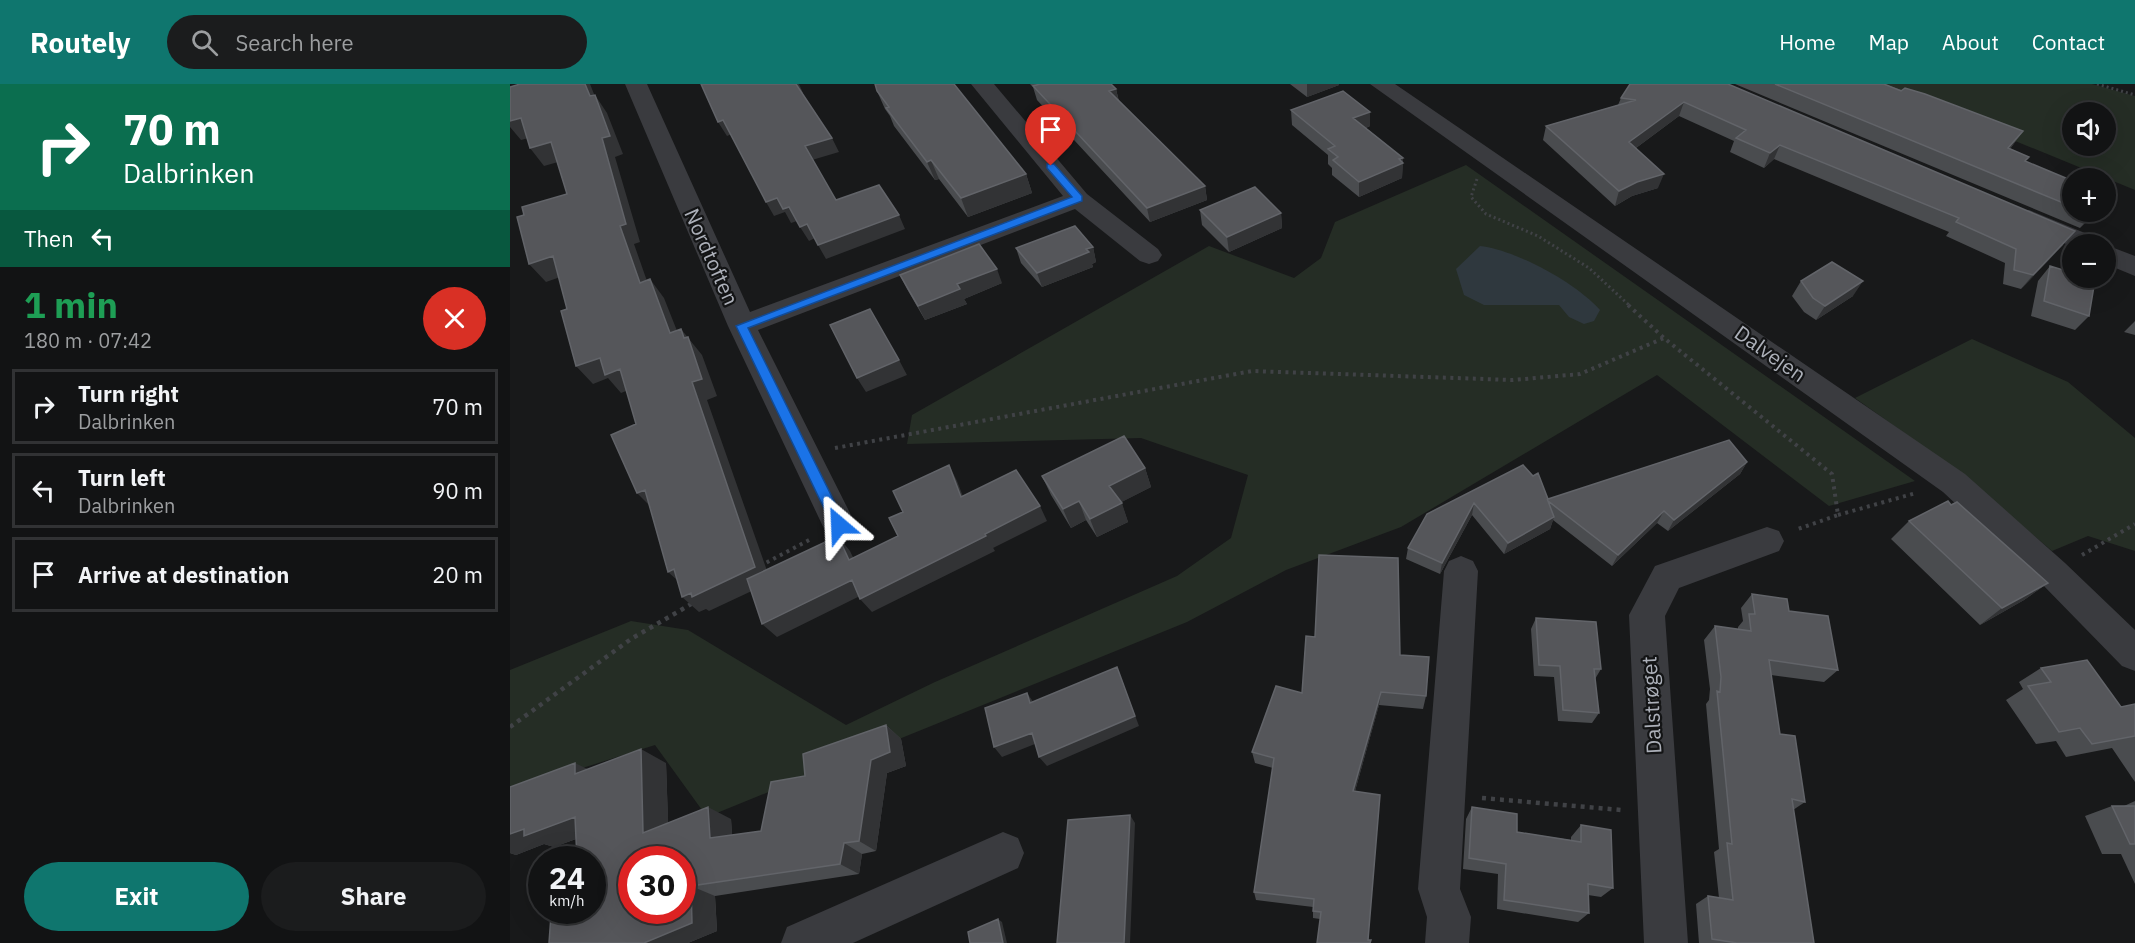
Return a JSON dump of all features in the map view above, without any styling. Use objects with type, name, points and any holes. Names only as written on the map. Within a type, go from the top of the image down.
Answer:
[{"type":"street","name":"Nordtoften","points":[[636,84],[741,326],[839,525]]},
{"type":"street","points":[[981,84],[1078,199],[1149,255]]},
{"type":"street","name":"Dalvejen","points":[[1381,84],[1954,483],[2054,573],[2135,654]]},
{"type":"street","points":[[741,326],[1078,199]]},
{"type":"street","points":[[2012,211],[2065,234]]},
{"type":"street","points":[[2116,258],[2135,267]]},
{"type":"street","name":"Dalstrøget","points":[[1666,943],[1647,615],[1667,577],[1767,541]]},
{"type":"street","points":[[1447,943],[1449,917],[1439,889],[1461,571]]},
{"type":"street","points":[[802,943],[1003,854]]},
{"type":"path","points":[[2097,84],[2135,95]]},
{"type":"path","points":[[1495,162],[1474,183],[1471,197],[1486,214],[1538,236],[1589,268],[1664,338],[1832,474],[1838,514]]},
{"type":"path","points":[[805,453],[1252,371],[1513,380],[1580,374],[1664,338]]},
{"type":"path","points":[[1767,541],[1838,514],[1954,483]]},
{"type":"path","points":[[2054,573],[2135,524]]},
{"type":"path","points":[[756,568],[839,525]]},
{"type":"path","points":[[510,727],[631,639],[697,601]]},
{"type":"path","points":[[1446,795],[1658,814]]},
{"type":"shaded area","points":[[1876,84],[2092,84],[2135,96],[2135,190],[2116,182],[2116,168],[2081,168]]},
{"type":"shaded area","points":[[1466,165],[1915,481],[1829,506],[1657,375],[1401,527],[1286,570],[1187,622],[707,817],[655,745],[510,791],[510,670],[631,621],[688,630],[846,725],[935,682],[1177,576],[1231,538],[1248,475],[1141,438],[907,444],[912,415],[1209,246],[1294,278],[1321,258],[1335,222]]},
{"type":"shaded area","points":[[1480,246],[1511,254],[1561,279],[1600,310],[1594,321],[1584,324],[1569,317],[1559,305],[1484,305],[1464,295],[1456,269]]},
{"type":"shaded area","points":[[1972,339],[2068,382],[2135,438],[2135,551],[2088,536],[2052,551],[1959,472],[1855,398]]},
{"type":"building","points":[[520,84],[585,84],[590,96],[595,95],[610,136],[602,138],[626,224],[620,226],[640,283],[650,279],[670,333],[681,329],[684,338],[688,337],[702,379],[692,382],[755,567],[692,597],[691,593],[682,597],[674,569],[668,572],[645,490],[637,493],[611,435],[636,424],[620,369],[605,375],[600,358],[576,366],[561,311],[567,309],[553,256],[529,264],[517,217],[524,215],[522,207],[567,194],[551,142],[530,148],[521,118],[510,121],[510,87]]},
{"type":"building","points":[[701,84],[796,84],[832,138],[805,146],[836,200],[879,185],[899,215],[818,245],[807,224],[800,227],[789,207],[783,209],[777,198],[766,202],[723,120],[718,122]]},
{"type":"building","points":[[875,84],[954,84],[1026,174],[961,198],[931,160],[927,162],[886,108],[889,107],[877,91]]},
{"type":"building","points":[[1040,84],[1111,84],[1116,89],[1109,91],[1205,186],[1147,208],[1033,86]]},
{"type":"building","points":[[1630,84],[1728,84],[2075,231],[2072,234],[2062,234],[2062,245],[2033,275],[2014,270],[2016,249],[1956,222],[1959,218],[1780,145],[1770,153],[1736,138],[1746,130],[1684,102],[1629,142],[1664,174],[1637,182],[1619,191],[1546,126],[1636,100],[1621,98]]},
{"type":"building","points":[[1775,84],[1884,84],[1901,91],[1905,88],[1925,94],[2023,131],[2008,148],[2029,157],[2025,161],[2062,176],[2062,202]]},
{"type":"building","points":[[1343,91],[1370,112],[1353,118],[1403,158],[1399,159],[1403,163],[1359,182],[1333,160],[1338,157],[1328,149],[1335,146],[1291,110]]},
{"type":"building","points":[[1255,187],[1281,213],[1227,237],[1200,210]]},
{"type":"building","points":[[1075,226],[1093,247],[1086,249],[1089,252],[1037,273],[1016,248]]},
{"type":"building","points":[[979,244],[997,269],[957,284],[960,289],[918,306],[900,275]]},
{"type":"building","points":[[1832,262],[1863,281],[1825,306],[1813,298],[1801,281]]},
{"type":"building","points":[[2050,266],[2062,270],[2062,288],[2094,288],[2089,316],[2044,301]]},
{"type":"building","points":[[870,309],[899,360],[857,378],[830,325]]},
{"type":"building","points":[[1124,436],[1145,468],[1109,486],[1122,503],[1090,519],[1079,501],[1063,509],[1042,476]]},
{"type":"building","points":[[1729,440],[1747,462],[1674,520],[1664,511],[1618,555],[1548,501],[1554,517],[1508,543],[1474,503],[1442,563],[1408,548],[1427,514],[1523,465],[1533,476],[1538,473],[1548,499]]},
{"type":"building","points":[[949,465],[961,497],[1016,470],[1040,506],[985,534],[986,536],[860,599],[852,580],[762,624],[747,579],[838,536],[849,560],[898,536],[889,518],[903,512],[893,491]]},
{"type":"building","points":[[1948,501],[1951,505],[1957,502],[2048,583],[2002,608],[1909,521]]},
{"type":"building","points":[[1319,555],[1398,558],[1400,655],[1429,657],[1426,696],[1381,692],[1353,791],[1380,795],[1368,940],[1371,940],[1370,943],[1317,943],[1321,912],[1313,911],[1314,899],[1254,892],[1274,758],[1252,752],[1276,686],[1302,693],[1306,636],[1315,637]]},
{"type":"building","points":[[1752,594],[1787,599],[1789,611],[1828,616],[1838,670],[1769,660],[1780,734],[1795,736],[1805,802],[1792,799],[1814,943],[1737,943],[1712,939],[1708,896],[1733,900],[1727,843],[1732,844],[1717,691],[1720,692],[1721,677],[1715,626],[1751,631],[1749,614],[1755,614]]},
{"type":"building","points":[[1536,618],[1596,622],[1601,669],[1594,669],[1599,713],[1563,710],[1560,666],[1539,665]]},
{"type":"building","points":[[2087,660],[2121,707],[2135,704],[2135,736],[2092,744],[2080,728],[2059,732],[2028,686],[2051,682],[2041,668]]},
{"type":"building","points":[[1117,667],[1135,716],[1039,757],[1032,733],[994,747],[985,708],[1027,693],[1030,703]]},
{"type":"building","points":[[886,725],[890,752],[871,760],[859,841],[844,843],[840,864],[696,885],[696,846],[618,846],[618,924],[690,924],[644,943],[549,943],[550,924],[606,924],[606,846],[576,846],[575,817],[524,836],[524,829],[510,834],[510,787],[575,763],[575,774],[641,749],[643,833],[708,807],[710,838],[761,831],[771,782],[805,776],[803,754]]},
{"type":"building","points":[[2112,806],[2135,806],[2135,844],[2130,844]]},
{"type":"building","points":[[1472,807],[1517,814],[1517,832],[1581,842],[1581,825],[1611,830],[1613,888],[1588,884],[1589,913],[1504,900],[1506,864],[1469,858]]},
{"type":"building","points":[[1130,815],[1124,943],[1057,943],[1068,820]]},
{"type":"building","points":[[998,919],[1003,943],[970,943],[968,932]]},
{"type":"route","points":[[839,525],[741,326],[1078,199],[1051,166]]}]
